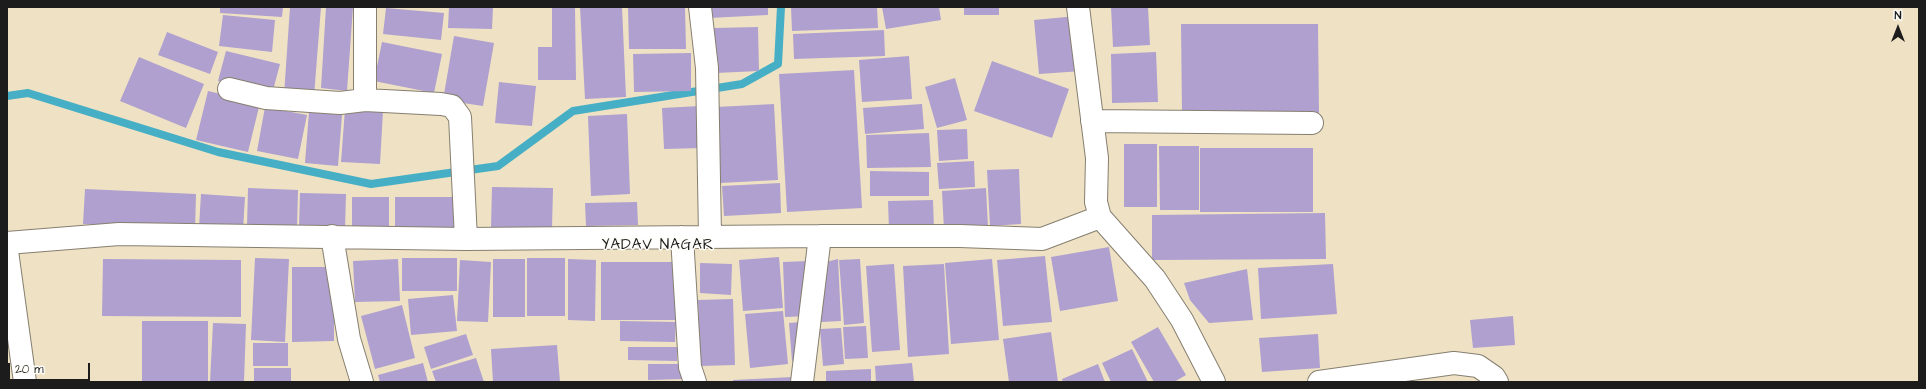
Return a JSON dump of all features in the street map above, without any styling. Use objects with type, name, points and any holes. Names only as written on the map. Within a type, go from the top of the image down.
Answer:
[{"type":"street","points":[[365,7],[365,100]]},
{"type":"street","points":[[700,7],[707,68],[710,236]]},
{"type":"street","points":[[1078,7],[1097,158],[1096,202],[1100,217],[1155,279],[1182,320],[1214,382]]},
{"type":"street","points":[[230,89],[273,98],[340,103],[365,100],[441,104],[452,106],[460,117],[465,193],[466,239]]},
{"type":"street","points":[[1092,121],[1312,123]]},
{"type":"street","points":[[7,243],[119,234],[466,239],[710,236],[960,236],[1042,239],[1100,217]]},
{"type":"street","points":[[332,236],[350,339],[362,382]]},
{"type":"street","points":[[802,382],[820,236]]},
{"type":"street","points":[[682,237],[690,367],[695,382]]},
{"type":"street","points":[[7,251],[26,382]]},
{"type":"street","points":[[1319,382],[1454,363],[1478,366],[1494,377],[1497,382]]},
{"type":"building","points":[[220,7],[283,7],[282,17],[220,13]]},
{"type":"building","points":[[290,7],[321,7],[314,96],[284,95]]},
{"type":"building","points":[[326,7],[353,7],[347,91],[321,88]]},
{"type":"building","points":[[449,7],[493,7],[492,29],[448,28]]},
{"type":"building","points":[[552,7],[575,7],[576,80],[538,80],[538,47],[552,47]]},
{"type":"building","points":[[580,7],[622,7],[626,97],[585,99]]},
{"type":"building","points":[[628,7],[685,7],[686,49],[629,49]]},
{"type":"building","points":[[708,7],[768,7],[768,15],[709,18]]},
{"type":"building","points":[[791,7],[877,7],[878,28],[792,31]]},
{"type":"building","points":[[882,7],[939,7],[941,20],[886,29]]},
{"type":"building","points":[[964,7],[999,7],[999,15],[964,15]]},
{"type":"building","points":[[1111,7],[1148,7],[1150,45],[1113,47]]},
{"type":"building","points":[[386,8],[444,13],[441,40],[383,34]]},
{"type":"building","points":[[223,15],[275,20],[272,52],[219,46]]},
{"type":"building","points":[[1077,16],[1082,71],[1039,74],[1034,20]]},
{"type":"building","points":[[1181,24],[1318,24],[1319,113],[1182,114]]},
{"type":"building","points":[[758,27],[759,71],[716,73],[714,28]]},
{"type":"building","points":[[884,30],[885,56],[794,59],[793,34]]},
{"type":"building","points":[[167,32],[218,52],[210,74],[158,55]]},
{"type":"building","points":[[454,36],[494,43],[483,106],[443,100]]},
{"type":"building","points":[[382,42],[442,54],[434,93],[374,81]]},
{"type":"building","points":[[226,51],[280,64],[272,94],[218,81]]},
{"type":"building","points":[[1156,52],[1158,102],[1112,103],[1111,54]]},
{"type":"building","points":[[691,53],[691,91],[634,92],[633,54]]},
{"type":"building","points":[[909,56],[912,99],[862,102],[859,60]]},
{"type":"building","points":[[139,57],[204,84],[186,128],[120,101]]},
{"type":"building","points":[[992,61],[1069,89],[1052,138],[974,111]]},
{"type":"building","points":[[854,70],[862,208],[787,212],[779,74]]},
{"type":"building","points":[[955,78],[967,120],[937,128],[925,87]]},
{"type":"building","points":[[499,82],[536,86],[532,126],[495,123]]},
{"type":"building","points":[[208,91],[260,103],[248,152],[196,140]]},
{"type":"building","points":[[774,104],[778,180],[720,183],[716,107]]},
{"type":"building","points":[[922,104],[924,129],[865,134],[863,108]]},
{"type":"building","points":[[700,106],[702,148],[664,149],[662,108]]},
{"type":"building","points":[[265,107],[307,115],[298,159],[257,151]]},
{"type":"building","points":[[345,109],[383,111],[380,164],[341,162]]},
{"type":"building","points":[[309,112],[342,115],[338,166],[305,163]]},
{"type":"building","points":[[627,114],[630,194],[591,196],[588,116]]},
{"type":"building","points":[[967,129],[968,159],[939,161],[937,130]]},
{"type":"building","points":[[929,133],[931,167],[867,168],[866,135]]},
{"type":"building","points":[[1124,144],[1157,144],[1157,207],[1124,207]]},
{"type":"building","points":[[1159,146],[1199,146],[1199,210],[1160,210]]},
{"type":"building","points":[[1200,148],[1313,148],[1313,212],[1200,212]]},
{"type":"building","points":[[974,161],[975,187],[939,189],[937,163]]},
{"type":"building","points":[[1019,169],[1021,224],[990,226],[987,170]]},
{"type":"building","points":[[870,171],[929,172],[929,196],[870,196]]},
{"type":"building","points":[[780,183],[781,213],[724,216],[722,186]]},
{"type":"building","points":[[492,187],[553,188],[552,229],[491,228]]},
{"type":"building","points":[[248,188],[298,190],[297,229],[247,227]]},
{"type":"building","points":[[986,188],[988,227],[944,230],[942,191]]},
{"type":"building","points":[[85,189],[196,194],[195,230],[83,224]]},
{"type":"building","points":[[300,193],[346,194],[345,230],[299,229]]},
{"type":"building","points":[[201,194],[245,197],[243,230],[199,227]]},
{"type":"building","points":[[352,197],[389,197],[389,230],[352,230]]},
{"type":"building","points":[[395,197],[458,197],[458,229],[395,229]]},
{"type":"building","points":[[933,200],[934,229],[889,230],[888,201]]},
{"type":"building","points":[[637,202],[638,225],[586,226],[585,203]]},
{"type":"building","points":[[1325,213],[1326,259],[1152,260],[1152,215]]},
{"type":"building","points":[[1109,247],[1118,301],[1060,311],[1051,257]]},
{"type":"building","points":[[1045,256],[1052,322],[1003,326],[997,260]]},
{"type":"building","points":[[779,257],[783,308],[743,311],[739,260]]},
{"type":"building","points":[[255,258],[289,259],[285,342],[251,340]]},
{"type":"building","points":[[402,258],[457,258],[457,291],[402,291]]},
{"type":"building","points":[[527,258],[565,258],[565,316],[527,316]]},
{"type":"building","points":[[103,259],[241,260],[241,317],[102,316]]},
{"type":"building","points":[[398,259],[400,301],[355,302],[353,261]]},
{"type":"building","points":[[493,259],[525,259],[525,317],[493,317]]},
{"type":"building","points":[[568,259],[596,260],[595,321],[568,320]]},
{"type":"building","points":[[838,259],[841,321],[821,322],[822,263]]},
{"type":"building","points":[[860,259],[864,323],[844,325],[839,260]]},
{"type":"building","points":[[992,259],[999,340],[951,344],[945,263]]},
{"type":"building","points":[[460,260],[491,262],[488,322],[457,321]]},
{"type":"building","points":[[809,261],[810,316],[785,317],[783,262]]},
{"type":"building","points":[[601,262],[678,262],[677,320],[601,320]]},
{"type":"building","points":[[700,263],[732,264],[731,295],[700,293]]},
{"type":"building","points":[[894,264],[900,350],[872,352],[866,266]]},
{"type":"building","points":[[944,264],[949,354],[908,357],[903,266]]},
{"type":"building","points":[[1333,264],[1337,314],[1261,319],[1258,268]]},
{"type":"building","points":[[292,267],[334,267],[334,341],[292,342]]},
{"type":"building","points":[[1247,269],[1253,320],[1209,323],[1190,300],[1184,283]]},
{"type":"building","points":[[453,295],[457,331],[411,335],[408,299]]},
{"type":"building","points":[[733,299],[735,365],[700,366],[698,300]]},
{"type":"building","points":[[402,305],[415,358],[375,369],[361,316]]},
{"type":"building","points":[[783,311],[788,364],[750,368],[745,314]]},
{"type":"building","points":[[1513,316],[1515,345],[1473,348],[1470,320]]},
{"type":"building","points":[[142,321],[208,321],[208,382],[142,382]]},
{"type":"building","points":[[620,321],[676,322],[675,342],[620,341]]},
{"type":"building","points":[[814,321],[817,359],[792,361],[789,323]]},
{"type":"building","points":[[213,323],[246,324],[244,382],[210,382]]},
{"type":"building","points":[[866,326],[868,358],[845,359],[843,327]]},
{"type":"building","points":[[1158,327],[1186,375],[1174,382],[1154,382],[1131,342]]},
{"type":"building","points":[[841,328],[844,364],[823,366],[820,329]]},
{"type":"building","points":[[1051,332],[1058,382],[1009,382],[1003,339]]},
{"type":"building","points":[[466,334],[473,355],[431,369],[424,347]]},
{"type":"building","points":[[1318,334],[1320,368],[1262,372],[1259,338]]},
{"type":"building","points":[[253,343],[288,343],[288,366],[253,366]]},
{"type":"building","points":[[557,345],[560,382],[493,382],[491,349]]},
{"type":"building","points":[[628,347],[677,347],[677,361],[628,360]]},
{"type":"building","points":[[1132,349],[1148,382],[1111,382],[1102,363]]},
{"type":"building","points":[[476,358],[484,382],[436,382],[432,371]]},
{"type":"building","points":[[423,363],[428,382],[380,382],[378,375]]},
{"type":"building","points":[[912,363],[914,382],[876,382],[875,366]]},
{"type":"building","points":[[648,364],[684,364],[684,379],[648,380]]},
{"type":"building","points":[[1098,364],[1105,382],[1063,382],[1062,379]]},
{"type":"building","points":[[254,368],[291,368],[291,382],[254,382]]},
{"type":"building","points":[[871,369],[871,382],[826,382],[826,371]]},
{"type":"building","points":[[793,377],[793,382],[733,382],[733,380]]},
{"type":"waterway","points":[[7,96],[28,93],[218,152],[371,184],[498,166],[573,111],[742,84],[778,64],[781,7]]},
{"type":"district","name":"YADAV NAGAR","points":[[658,246]]}]
